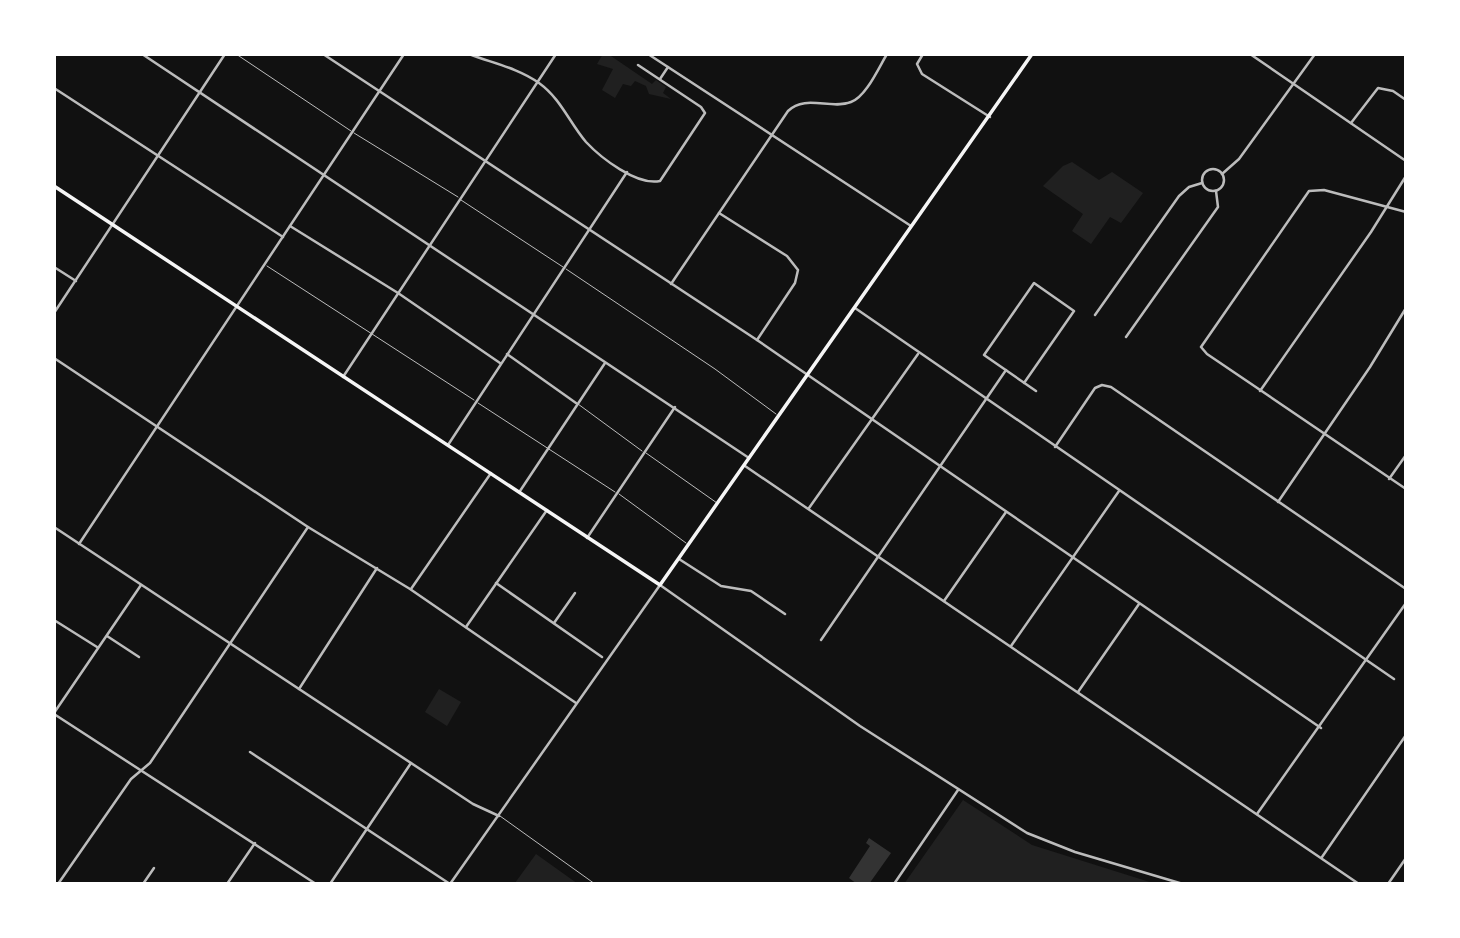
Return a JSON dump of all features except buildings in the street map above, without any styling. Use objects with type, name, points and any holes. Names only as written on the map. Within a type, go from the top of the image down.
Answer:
[{"type":"main road","points":[[54,186],[660,585],[1032,54]]},
{"type":"street","points":[[142,54],[430,243],[749,458]]},
{"type":"street","points":[[54,313],[225,54]]},
{"type":"street","points":[[323,54],[588,232],[757,340],[1321,728]]},
{"type":"street","points":[[79,544],[404,54]]},
{"type":"street","points":[[469,54],[512,69],[538,83],[561,103],[591,147],[627,172],[650,183],[660,181],[705,113],[701,107],[638,65]]},
{"type":"street","points":[[343,376],[556,54]]},
{"type":"street","points":[[648,54],[911,226]]},
{"type":"street","points":[[671,284],[770,134],[796,104],[855,100],[887,54]]},
{"type":"street","points":[[923,54],[917,64],[922,74],[990,117]]},
{"type":"street","points":[[1250,54],[1406,161]]},
{"type":"street","points":[[1222,174],[1239,159],[1315,54]]},
{"type":"street","points":[[660,79],[668,67]]},
{"type":"street","points":[[54,88],[283,237]]},
{"type":"street","points":[[1350,123],[1370,94],[1378,88],[1384,88],[1406,100]]},
{"type":"street","points":[[1095,315],[1179,196],[1189,187],[1202,183],[1208,170],[1215,169],[1222,174],[1223,184],[1216,191]]},
{"type":"street","points":[[449,445],[475,401],[627,172]]},
{"type":"street","points":[[1260,391],[1388,207],[1406,176]]},
{"type":"street","points":[[1202,183],[1206,189],[1216,191]]},
{"type":"street","points":[[1406,212],[1311,190],[1202,343],[1204,352],[1406,489]]},
{"type":"street","points":[[1126,337],[1218,207],[1216,191]]},
{"type":"street","points":[[719,212],[787,256],[798,270],[795,283],[757,340]]},
{"type":"street","points":[[290,226],[398,293],[500,363]]},
{"type":"street","points":[[54,267],[76,281]]},
{"type":"street","points":[[1024,383],[1074,311],[1034,284],[984,355],[1024,383],[1036,391]]},
{"type":"street","points":[[854,308],[1394,679]]},
{"type":"street","points":[[1278,502],[1406,309]]},
{"type":"street","points":[[507,354],[576,403]]},
{"type":"street","points":[[809,509],[918,354]]},
{"type":"street","points":[[54,358],[308,527],[410,589],[576,703]]},
{"type":"street","points":[[519,492],[605,363]]},
{"type":"street","points":[[821,640],[1006,370]]},
{"type":"street","points":[[1055,447],[1095,388],[1105,385],[1406,589]]},
{"type":"street","points":[[587,538],[675,407]]},
{"type":"street","points":[[1389,479],[1406,455]]},
{"type":"street","points":[[744,465],[1359,884]]},
{"type":"street","points":[[410,589],[491,473]]},
{"type":"street","points":[[1010,647],[1119,491]]},
{"type":"street","points":[[466,627],[547,510]]},
{"type":"street","points":[[944,601],[1006,512]]},
{"type":"street","points":[[54,527],[473,804],[499,816]]},
{"type":"street","points":[[58,884],[125,786],[143,770],[308,527]]},
{"type":"street","points":[[679,559],[721,586],[751,591],[785,614]]},
{"type":"street","points":[[299,689],[378,568]]},
{"type":"street","points":[[496,583],[603,658]]},
{"type":"street","points":[[141,585],[54,714],[317,884]]},
{"type":"street","points":[[250,752],[450,884],[576,703],[603,658],[660,585],[860,726],[1040,839],[1182,884]]},
{"type":"street","points":[[554,623],[575,593]]},
{"type":"street","points":[[1256,814],[1321,728],[1406,603]]},
{"type":"street","points":[[1078,692],[1139,604]]},
{"type":"street","points":[[54,620],[97,648]]},
{"type":"street","points":[[107,636],[139,657]]},
{"type":"street","points":[[1322,857],[1406,736]]},
{"type":"street","points":[[330,884],[411,763]]},
{"type":"street","points":[[894,884],[958,790]]},
{"type":"street","points":[[227,884],[255,843]]},
{"type":"street","points":[[1388,884],[1406,858]]},
{"type":"street","points":[[143,884],[154,868]]},
{"type":"lane","points":[[236,54],[564,268],[715,369],[779,416]]},
{"type":"lane","points":[[265,264],[371,335],[549,446],[688,545]]},
{"type":"lane","points":[[576,403],[717,504]]},
{"type":"lane","points":[[499,816],[595,884]]},
{"type":"shaded area","points":[[603,54],[608,54],[652,84],[656,80],[666,87],[663,93],[671,99],[649,94],[646,86],[635,81],[631,86],[623,84],[615,98],[602,90],[613,69],[597,64]]},
{"type":"shaded area","points":[[1072,162],[1099,180],[1112,172],[1143,193],[1121,223],[1110,217],[1091,244],[1072,231],[1083,214],[1043,186],[1063,166]]},
{"type":"shaded area","points":[[439,689],[461,702],[447,726],[425,712]]},
{"type":"shaded area","points":[[963,800],[1032,845],[1156,884],[904,884]]},
{"type":"shaded area","points":[[869,838],[891,853],[869,884],[857,884],[849,878],[870,846],[866,843]]},
{"type":"shaded area","points":[[536,854],[578,884],[515,883]]}]
